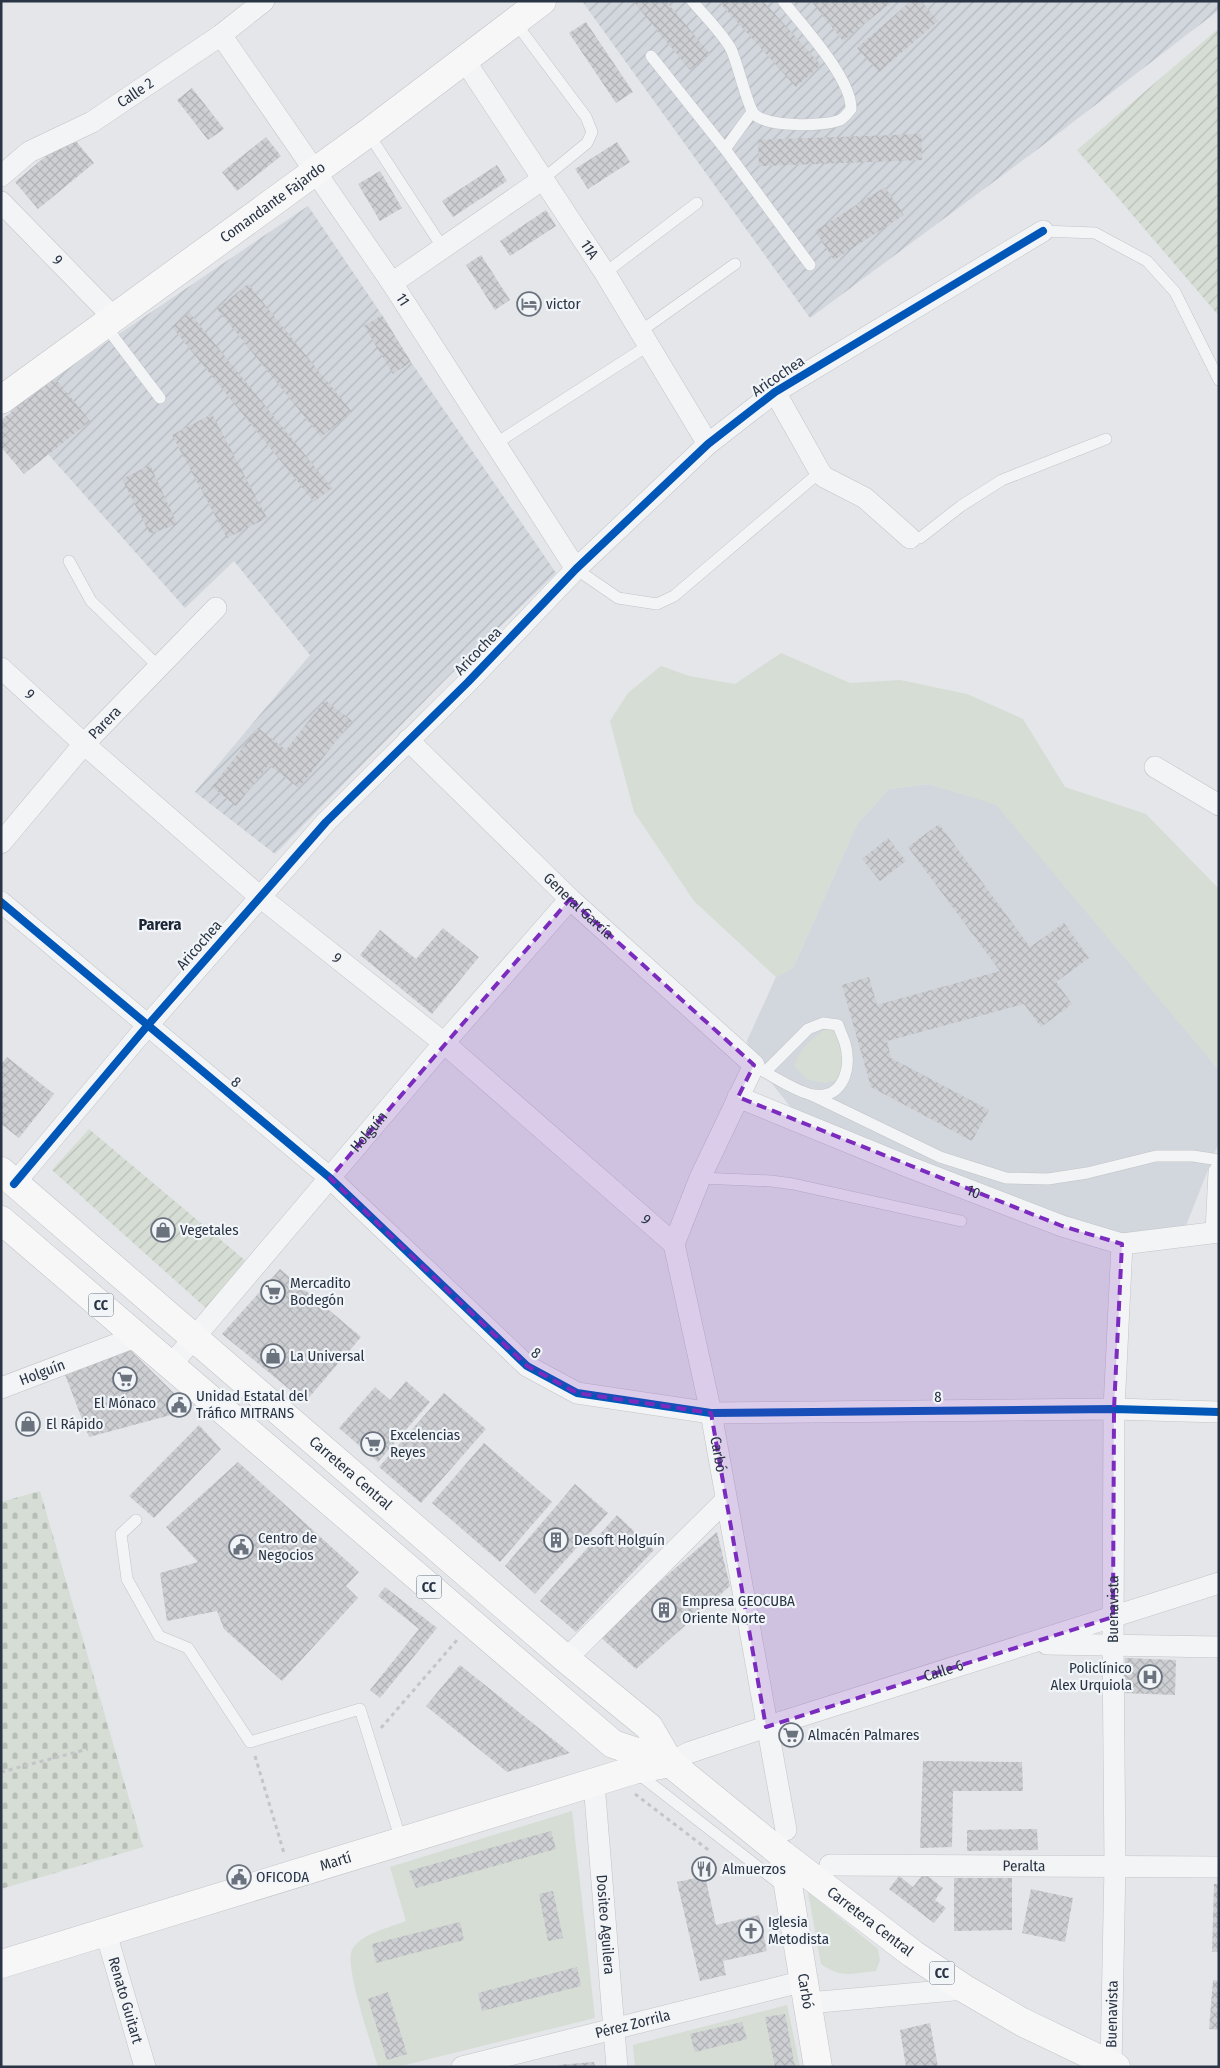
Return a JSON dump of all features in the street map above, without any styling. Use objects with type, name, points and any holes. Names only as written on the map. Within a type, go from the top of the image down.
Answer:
[{"type":"main road","name":"Comandante Fajardo","points":[[1,400],[368,133],[542,1]]},
{"type":"main road","name":"Carretera Central","points":[[8,1178],[566,1659],[649,1727],[670,1763]]},
{"type":"main road","name":"Carretera Central","points":[[1,1220],[613,1744],[670,1763],[784,1842],[913,1954],[965,1989],[1022,2022],[1113,2066]]},
{"type":"main road","name":"Martí","points":[[1,1964],[402,1840],[614,1777],[670,1763]]},
{"type":"main road","name":"Carbó","points":[[784,1842],[788,1891],[818,2067]]},
{"type":"street","name":"Calle 2","points":[[1,176],[29,152],[92,122],[221,35],[264,1]]},
{"type":"street","name":"11","points":[[221,35],[316,170],[392,283],[576,569]]},
{"type":"street","name":"11A","points":[[465,60],[606,273],[708,444]]},
{"type":"street","points":[[392,283],[543,179]]},
{"type":"street","name":"9","points":[[1,202],[109,321]]},
{"type":"street","name":"Aricochea","points":[[8,1178],[148,1026],[326,822],[468,682],[576,569],[708,444],[775,392],[1043,231]]},
{"type":"street","points":[[775,392],[820,472],[830,481],[864,498],[910,538]]},
{"type":"street","name":"Parera","points":[[1,843],[84,744],[216,608]]},
{"type":"street","name":"9","points":[[1,668],[84,744],[260,896],[444,1043],[674,1244]]},
{"type":"street","name":"General García","points":[[408,740],[570,899],[760,1068]]},
{"type":"street","points":[[1155,767],[1219,806]]},
{"type":"street","name":"Holguín","points":[[172,1365],[444,1043],[570,899]]},
{"type":"street","name":"8","points":[[1,902],[330,1178],[528,1366],[577,1393],[711,1413],[1114,1409],[1219,1412]]},
{"type":"street","points":[[674,1244],[700,1178],[738,1097],[760,1068]]},
{"type":"street","name":"10","points":[[738,1097],[909,1167],[1062,1226],[1122,1244],[1217,1232]]},
{"type":"street","points":[[1217,1232],[1219,1172]]},
{"type":"street","name":"Carbó","points":[[674,1244],[711,1413],[766,1727],[784,1842]]},
{"type":"street","name":"Buenavista","points":[[1113,2066],[1115,1865],[1113,1645],[1114,1409],[1122,1244]]},
{"type":"street","name":"Holguín","points":[[1,1388],[138,1336]]},
{"type":"street","points":[[566,1659],[726,1500]]},
{"type":"street","name":"Calle 6","points":[[670,1763],[688,1753],[766,1727],[1219,1583]]},
{"type":"street","points":[[1024,1644],[1219,1647]]},
{"type":"street","name":"Dositeo Aguilera","points":[[614,1777],[614,2029],[617,2067]]},
{"type":"street","name":"Peralta","points":[[830,1865],[1219,1867]]},
{"type":"street","name":"Renato Guitart","points":[[106,1933],[145,2067]]},
{"type":"street","name":"Pérez Zorrila","points":[[462,2067],[614,2029],[806,1992],[965,1989]]},
{"type":"lane","points":[[692,1],[730,48],[741,74],[752,112],[760,119],[785,124],[807,124],[842,120],[851,109],[846,84],[783,1]]},
{"type":"lane","points":[[515,22],[586,117],[592,132],[587,143],[543,179]]},
{"type":"lane","points":[[651,56],[725,149],[810,265]]},
{"type":"lane","points":[[725,149],[752,112]]},
{"type":"lane","points":[[368,133],[443,248]]},
{"type":"lane","points":[[606,273],[698,203]]},
{"type":"lane","points":[[1043,231],[1095,232],[1148,261],[1175,292],[1219,380]]},
{"type":"lane","points":[[496,444],[645,338],[735,264]]},
{"type":"lane","points":[[109,321],[160,398]]},
{"type":"lane","points":[[910,538],[920,538],[961,506],[1002,480],[1106,439]]},
{"type":"lane","points":[[576,569],[618,598],[657,604],[674,596],[820,472]]},
{"type":"lane","points":[[69,561],[91,601],[159,667]]},
{"type":"lane","points":[[812,1095],[829,1095],[841,1085],[847,1070],[846,1044],[838,1025],[823,1024],[808,1029],[760,1068],[812,1095],[940,1157],[1006,1178],[1048,1179],[1087,1173],[1156,1156],[1194,1156],[1219,1160]]},
{"type":"lane","points":[[700,1178],[771,1181],[793,1184],[961,1221]]},
{"type":"lane","points":[[136,1520],[121,1534],[127,1579],[159,1636],[188,1648],[250,1742],[360,1710],[402,1840]]},
{"type":"lane","points":[[614,1777],[788,1891]]},
{"type":"path","points":[[371,1740],[471,1623]]},
{"type":"path","points":[[250,1742],[290,1875]]},
{"type":"path","points":[[1,1772],[88,1749]]},
{"type":"path","points":[[614,1777],[715,1855]]},
{"type":"highlighted area","points":[[570,899],[754,1065],[738,1097],[1062,1226],[1122,1244],[1114,1409],[1113,1617],[766,1727],[711,1413],[577,1393],[527,1366],[330,1178]]},
{"type":"shaded area","points":[[582,1],[1219,1],[1219,10],[1038,149],[810,318]]},
{"type":"shaded area","points":[[308,206],[382,315],[411,362],[556,573],[450,675],[275,854],[195,792],[310,655],[234,561],[185,608],[8,409]]},
{"type":"shaded area","points":[[929,784],[996,804],[1219,1070],[1219,1142],[1185,1228],[1113,1237],[796,1114],[751,1057],[747,1041],[776,977],[793,968],[857,824],[889,789]]},
{"type":"green space","points":[[1219,28],[1219,316],[1077,150]]},
{"type":"green space","points":[[781,653],[850,683],[900,680],[967,694],[1023,719],[1065,787],[1146,814],[1219,889],[1219,1070],[996,805],[929,784],[889,789],[857,824],[793,968],[776,977],[694,901],[634,812],[610,721],[628,693],[661,666],[689,676],[735,684]]},
{"type":"green space","points":[[826,1029],[835,1030],[843,1044],[844,1071],[837,1080],[824,1083],[808,1080],[794,1066],[796,1060],[807,1044]]},
{"type":"green space","points":[[89,1129],[247,1262],[207,1309],[52,1170]]},
{"type":"green space","points":[[40,1491],[143,1847],[1,1889],[1,1502]]},
{"type":"green space","points":[[572,1811],[595,2018],[397,2067],[378,2067],[355,1989],[351,1959],[352,1950],[362,1939],[406,1921],[390,1867]]},
{"type":"green space","points":[[808,1892],[878,1949],[880,1960],[876,1971],[847,1974],[835,1972],[821,1964]]},
{"type":"green space","points":[[787,2005],[800,2067],[635,2067],[633,2045]]},
{"type":"building","points":[[633,1],[666,1],[710,54],[690,70]]},
{"type":"building","points":[[718,1],[763,1],[821,65],[796,87]]},
{"type":"building","points":[[811,1],[893,1],[843,41]]},
{"type":"building","points":[[911,1],[921,1],[938,21],[879,72],[857,48]]},
{"type":"building","points":[[586,22],[633,92],[616,103],[569,33]]},
{"type":"building","points":[[192,88],[224,129],[208,140],[177,100]]},
{"type":"building","points":[[921,134],[922,160],[759,166],[758,140]]},
{"type":"building","points":[[71,135],[94,163],[38,209],[15,182]]},
{"type":"building","points":[[266,137],[281,156],[237,191],[222,172]]},
{"type":"building","points":[[617,142],[630,162],[588,189],[575,169]]},
{"type":"building","points":[[497,165],[507,181],[453,217],[442,201]]},
{"type":"building","points":[[380,171],[402,208],[380,221],[358,184]]},
{"type":"building","points":[[885,187],[904,215],[834,260],[815,231]]},
{"type":"building","points":[[546,210],[556,226],[510,256],[500,241]]},
{"type":"building","points":[[481,255],[510,300],[495,310],[466,265]]},
{"type":"building","points":[[248,284],[352,412],[321,437],[217,309]]},
{"type":"building","points":[[189,312],[332,488],[314,502],[172,327]]},
{"type":"building","points":[[382,315],[411,362],[393,374],[364,326]]},
{"type":"building","points":[[55,378],[90,421],[24,474],[1,447],[1,420]]},
{"type":"building","points":[[212,414],[267,518],[227,538],[172,435]]},
{"type":"building","points":[[150,465],[177,524],[150,534],[122,479]]},
{"type":"building","points":[[325,700],[352,721],[299,788],[269,765],[236,806],[212,787],[258,728],[286,750]]},
{"type":"building","points":[[939,824],[1030,947],[1064,923],[1089,958],[1056,982],[1072,1004],[1041,1027],[1024,1004],[887,1041],[891,1058],[989,1110],[972,1141],[871,1087],[842,985],[869,977],[877,1005],[1000,971],[908,847]]},
{"type":"building","points":[[888,838],[906,861],[880,881],[862,859]]},
{"type":"building","points":[[443,928],[479,957],[432,1014],[360,955],[380,930],[416,959]]},
{"type":"building","points":[[7,1057],[54,1094],[19,1138],[1,1124],[1,1064]]},
{"type":"building","points":[[280,1269],[361,1337],[305,1402],[222,1334]]},
{"type":"building","points":[[129,1349],[179,1398],[182,1412],[89,1437],[64,1372]]},
{"type":"building","points":[[406,1381],[430,1402],[378,1462],[339,1428],[375,1387],[390,1400]]},
{"type":"building","points":[[444,1393],[486,1429],[421,1503],[379,1467]]},
{"type":"building","points":[[199,1425],[221,1449],[154,1518],[129,1496]]},
{"type":"building","points":[[484,1443],[552,1502],[500,1562],[432,1503]]},
{"type":"building","points":[[238,1462],[359,1572],[346,1586],[358,1598],[282,1681],[224,1629],[217,1611],[167,1621],[160,1573],[198,1562],[166,1527]]},
{"type":"building","name":"Desoft Holguín","points":[[575,1484],[608,1513],[535,1594],[505,1566]]},
{"type":"building","points":[[617,1515],[654,1550],[576,1632],[540,1601]]},
{"type":"building","name":"Empresa GEOCUBA Oriente Norte","points":[[717,1532],[730,1586],[636,1669],[598,1635]]},
{"type":"building","points":[[385,1587],[437,1628],[380,1698],[370,1690],[419,1629],[378,1596]]},
{"type":"building","name":"Policlínico Alex Urquiola","points":[[1125,1658],[1176,1660],[1175,1695],[1123,1693]]},
{"type":"building","points":[[460,1665],[570,1753],[507,1772],[426,1706]]},
{"type":"building","points":[[923,1761],[1022,1762],[1023,1791],[953,1791],[952,1847],[920,1848]]},
{"type":"building","points":[[1037,1829],[1038,1850],[967,1851],[967,1830]]},
{"type":"building","points":[[551,1831],[556,1849],[416,1888],[409,1871]]},
{"type":"building","points":[[924,1873],[943,1888],[935,1900],[946,1908],[934,1923],[889,1889],[899,1876],[913,1887]]},
{"type":"building","points":[[705,1876],[716,1925],[759,1915],[767,1951],[723,1961],[726,1975],[700,1981],[677,1882]]},
{"type":"building","points":[[954,1878],[1012,1878],[1012,1930],[954,1931]]},
{"type":"building","points":[[1214,1884],[1219,1884],[1219,1952],[1212,1952]]},
{"type":"building","points":[[1031,1889],[1073,1898],[1065,1942],[1022,1933]]},
{"type":"building","points":[[553,1891],[563,1938],[548,1941],[539,1894]]},
{"type":"building","points":[[460,1922],[464,1940],[376,1963],[372,1944]]},
{"type":"building","points":[[577,1967],[581,1986],[482,2011],[478,1993]]},
{"type":"building","points":[[1213,1980],[1219,1981],[1219,2030],[1209,2029]]},
{"type":"building","points":[[388,1992],[407,2054],[387,2060],[368,1999]]},
{"type":"building","points":[[785,2014],[795,2067],[775,2067],[765,2017]]},
{"type":"building","points":[[742,2022],[747,2039],[695,2052],[690,2034]]},
{"type":"building","points":[[930,2023],[938,2067],[906,2067],[900,2030]]},
{"type":"building","points":[[594,2062],[595,2067],[558,2067],[558,2065]]},
{"type":"cycle path","points":[[14,1184],[148,1025],[326,822],[468,682],[576,569],[708,444],[775,392],[1043,231]]},
{"type":"cycle path","points":[[1,902],[330,1178],[527,1366],[577,1393],[711,1413],[1114,1409],[1219,1412]]},
{"type":"place","name":"victor","points":[[529,304]]},
{"type":"place","name":"Vegetales","points":[[163,1230]]},
{"type":"place","name":"Mercadito Bodegón","points":[[273,1292]]},
{"type":"place","name":"La Universal","points":[[273,1356]]},
{"type":"place","name":"El Mónaco","points":[[125,1379]]},
{"type":"place","name":"Unidad Estatal del Tráfico MITRANS","points":[[179,1405]]},
{"type":"place","name":"El Rápido","points":[[28,1424]]},
{"type":"place","name":"Excelencias Reyes","points":[[373,1444]]},
{"type":"place","name":"Desoft Holguín","points":[[556,1540]]},
{"type":"place","name":"Centro de Negocios","points":[[241,1547]]},
{"type":"place","name":"Empresa GEOCUBA Oriente Norte","points":[[664,1610]]},
{"type":"place","name":"Policlínico Alex Urquiola","points":[[1150,1677]]},
{"type":"place","name":"Almacén Palmares","points":[[791,1735]]},
{"type":"place","name":"Almuerzos","points":[[704,1869]]},
{"type":"place","name":"OFICODA","points":[[239,1877]]},
{"type":"place","name":"Iglesia Metodista","points":[[751,1931]]},
{"type":"district","name":"Parera","points":[[160,924]]}]
